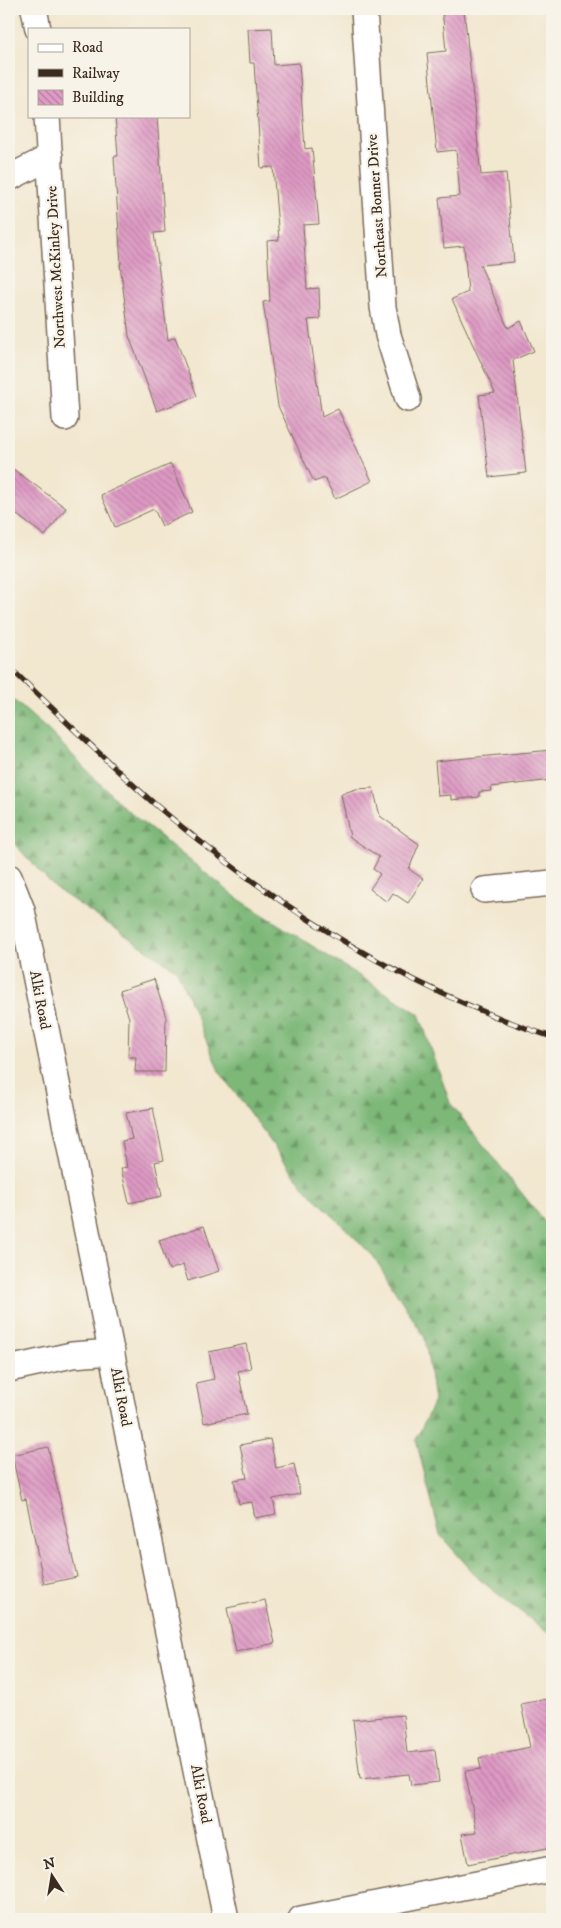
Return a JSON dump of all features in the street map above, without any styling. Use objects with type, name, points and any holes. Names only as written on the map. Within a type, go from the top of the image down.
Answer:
[{"type":"street","points":[[34,9],[38,28]]},
{"type":"street","name":"Northeast Bonner Drive","points":[[364,9],[383,307],[388,335],[408,399]]},
{"type":"street","name":"Northwest McKinley Drive","points":[[47,118],[65,418]]},
{"type":"street","points":[[9,178],[50,157]]},
{"type":"street","name":"Alki Road","points":[[9,877],[22,910],[226,1919]]},
{"type":"street","points":[[484,890],[552,883]]},
{"type":"street","points":[[9,1369],[72,1355],[112,1352]]},
{"type":"street","points":[[301,1919],[552,1869]]},
{"type":"green space","points":[[9,696],[50,732],[124,808],[237,898],[419,1014],[450,1103],[543,1220],[552,1235],[552,1636],[480,1580],[440,1535],[416,1440],[434,1401],[425,1338],[374,1257],[303,1186],[219,1071],[177,970],[55,888],[9,838]]},
{"type":"building","points":[[442,9],[464,9],[481,175],[506,173],[514,262],[480,265],[508,328],[521,321],[534,351],[513,360],[526,473],[489,477],[479,395],[495,393],[452,299],[468,292],[464,246],[444,248],[439,198],[460,196],[456,150],[437,152],[427,53],[446,51]]},
{"type":"building","points":[[272,28],[274,65],[299,63],[305,149],[312,148],[319,224],[303,225],[307,289],[319,288],[320,319],[308,320],[322,417],[338,409],[372,481],[335,499],[325,478],[314,482],[278,406],[263,302],[270,301],[267,241],[279,240],[273,167],[261,168],[254,63],[250,63],[248,29]]},
{"type":"building","points":[[115,118],[157,118],[165,232],[154,233],[168,340],[175,337],[197,396],[157,411],[129,336],[120,264],[114,156],[118,156]]},
{"type":"building","points":[[171,464],[192,512],[162,526],[154,509],[115,527],[101,495]]},
{"type":"building","points":[[9,466],[66,508],[45,536],[9,509]]},
{"type":"building","points":[[552,750],[552,780],[491,787],[492,791],[479,792],[479,797],[451,800],[451,795],[438,796],[435,761]]},
{"type":"building","points":[[373,788],[380,816],[419,844],[409,869],[423,879],[408,903],[393,893],[387,902],[370,889],[380,874],[373,869],[379,857],[350,837],[341,794],[356,789]]},
{"type":"building","points":[[154,979],[166,1017],[165,1072],[135,1072],[136,1057],[128,1057],[129,1018],[120,990]]},
{"type":"building","points":[[153,1108],[164,1160],[155,1162],[162,1196],[129,1203],[121,1168],[127,1167],[122,1141],[132,1139],[126,1113]]},
{"type":"building","points":[[204,1226],[219,1271],[188,1281],[183,1265],[169,1270],[159,1240]]},
{"type":"building","points":[[246,1344],[251,1368],[238,1371],[247,1414],[204,1423],[196,1383],[214,1379],[209,1352]]},
{"type":"building","points":[[270,1439],[276,1468],[294,1464],[300,1494],[273,1499],[276,1514],[255,1518],[252,1502],[239,1504],[234,1480],[247,1478],[240,1445]]},
{"type":"building","points":[[48,1447],[77,1577],[44,1584],[26,1499],[22,1500],[12,1455]]},
{"type":"building","points":[[265,1600],[275,1643],[236,1652],[227,1608]]},
{"type":"building","points":[[552,1698],[552,1847],[468,1864],[462,1834],[477,1832],[465,1771],[481,1769],[479,1758],[530,1747],[521,1704]]},
{"type":"building","points":[[403,1715],[407,1753],[435,1750],[439,1782],[411,1785],[409,1774],[360,1779],[353,1720]]},
{"type":"railway","points":[[9,667],[157,806],[247,878],[343,941],[393,969],[445,995],[552,1037]]}]
